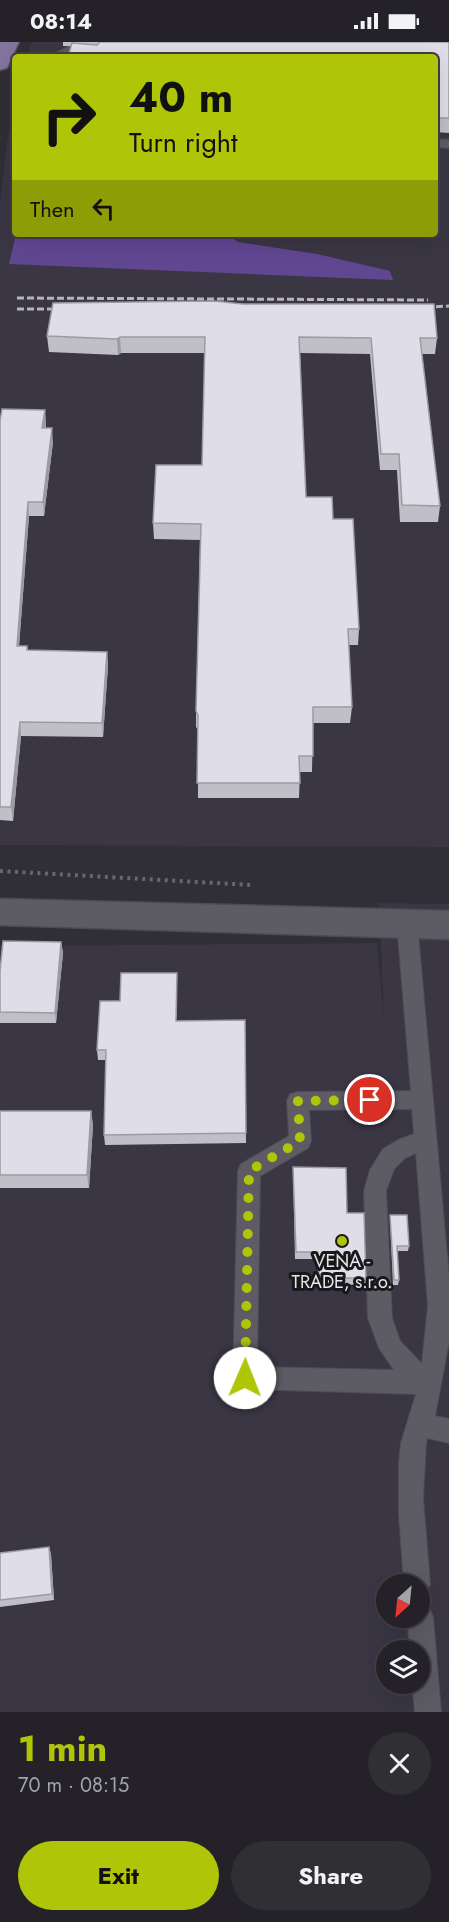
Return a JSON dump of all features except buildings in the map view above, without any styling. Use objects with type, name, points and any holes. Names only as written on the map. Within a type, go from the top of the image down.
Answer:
[{"type":"main road","points":[[0,64],[9,42]]},
{"type":"street","points":[[0,912],[449,925]]},
{"type":"lane","points":[[60,54],[68,51],[80,54]]},
{"type":"lane","points":[[407,923],[440,1306],[439,1330],[430,1383],[421,1424],[413,1444],[411,1500],[416,1574]]},
{"type":"lane","points":[[423,1100],[298,1101],[300,1141],[249,1171],[245,1378],[430,1383]]},
{"type":"lane","points":[[426,1141],[408,1144],[397,1150],[379,1175],[375,1191],[380,1318],[385,1337],[397,1359],[430,1383]]},
{"type":"lane","points":[[421,1424],[449,1431]]},
{"type":"lane","points":[[421,1628],[428,1712]]},
{"type":"path","points":[[0,871],[260,886]]},
{"type":"shaded area","points":[[32,42],[449,42],[449,847],[0,845],[0,203],[12,120],[12,237],[438,237],[438,54],[27,54]]},
{"type":"shaded area","points":[[15,237],[230,237],[238,242],[317,254],[390,271],[393,280],[9,264]]},
{"type":"shaded area","points":[[379,903],[449,904],[449,1712],[0,1712],[0,946],[377,943],[384,1020]]},
{"type":"railway","points":[[17,298],[428,300]]},
{"type":"railway","points":[[416,308],[449,306]]},
{"type":"railway","points":[[17,309],[68,309]]},
{"type":"place","name":"VENA - TRADE, s.r.o.","points":[[342,1241]]},
{"type":"route","points":[[245,1378],[249,1171],[300,1141],[298,1101],[370,1100]]}]
